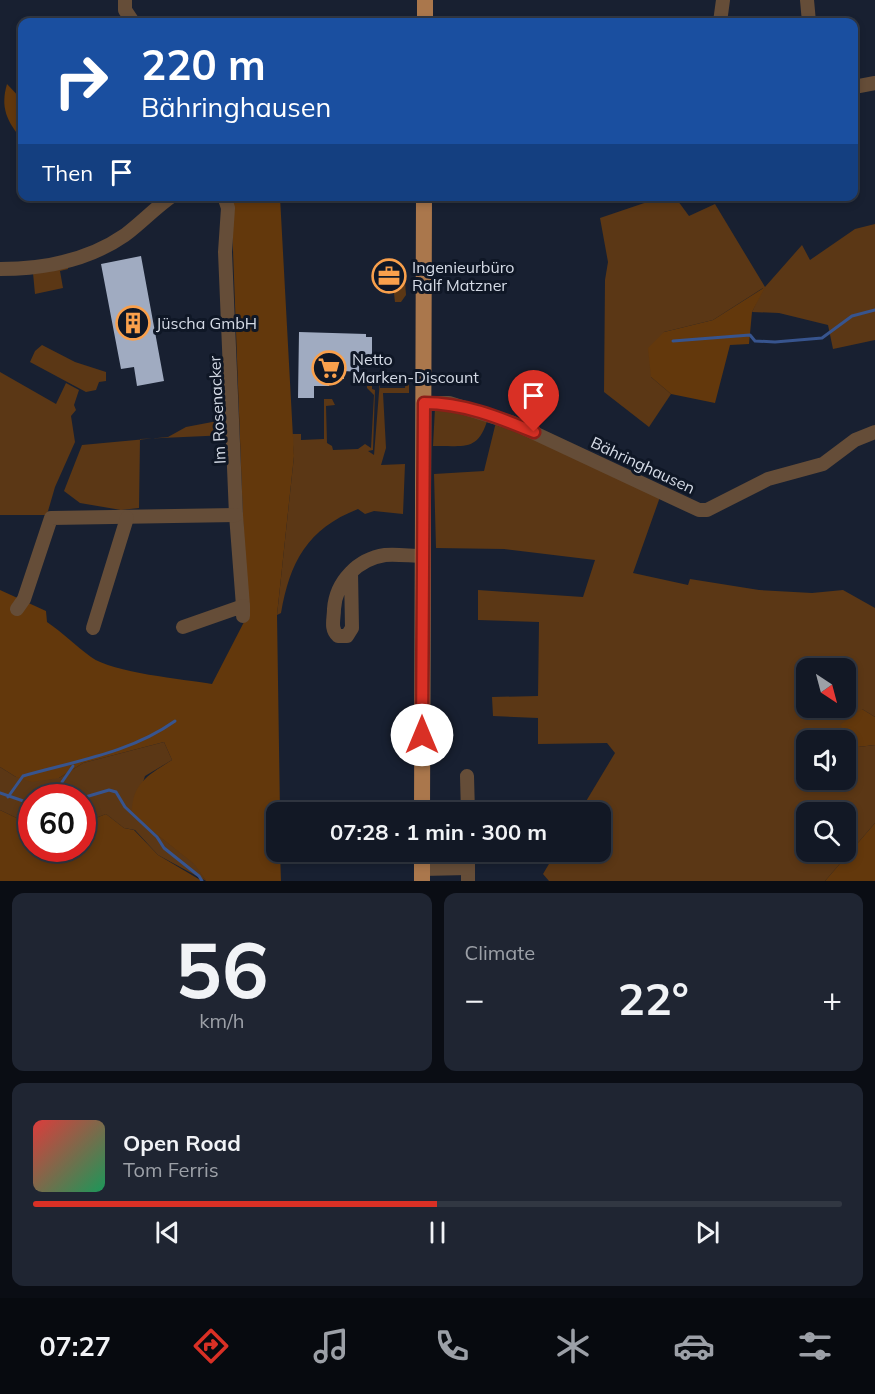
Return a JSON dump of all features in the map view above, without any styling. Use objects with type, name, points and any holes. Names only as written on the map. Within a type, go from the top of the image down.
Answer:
[{"type":"main road","points":[[424,0],[425,18]]},
{"type":"main road","points":[[422,802],[424,201]]},
{"type":"street","points":[[125,0],[125,10],[130,18]]},
{"type":"street","points":[[721,18],[723,0]]},
{"type":"street","points":[[807,0],[809,18]]},
{"type":"street","points":[[858,86],[875,83]]},
{"type":"street","points":[[0,269],[50,264],[99,250],[132,230],[166,201]]},
{"type":"street","name":"Im Rosenacker","points":[[183,627],[243,611],[236,515],[225,252],[228,208],[226,201]]},
{"type":"street","name":"Bähringhausen","points":[[424,403],[448,403],[513,423],[699,510],[707,510],[768,479],[823,464],[855,440],[875,432]]},
{"type":"street","points":[[17,609],[24,599],[51,518],[236,515]]},
{"type":"street","points":[[93,628],[127,518]]},
{"type":"street","points":[[351,572],[369,558],[387,555],[423,556]]},
{"type":"street","points":[[467,776],[468,802]]},
{"type":"street","points":[[422,867],[468,874]]},
{"type":"shaded area","points":[[7,84],[18,96],[18,135],[6,114]]},
{"type":"shaded area","points":[[231,201],[280,201],[294,456],[277,615],[280,802],[266,802],[266,862],[280,862],[281,881],[206,881],[194,864],[132,815],[134,795],[138,788],[155,771],[172,760],[164,742],[83,763],[59,778],[32,782],[16,777],[0,767],[0,590],[46,611],[47,622],[101,663],[131,671],[212,684],[244,622],[246,600]]},
{"type":"shaded area","points":[[650,201],[678,201],[689,216],[715,204],[765,287],[802,245],[810,260],[855,229],[875,224],[875,340],[833,349],[828,325],[779,313],[752,312],[763,288],[713,320],[664,332],[651,377],[671,394],[649,427],[604,392],[605,280],[608,262],[600,218]]},
{"type":"shaded area","points":[[68,266],[68,269],[60,271],[63,288],[35,294],[33,273]]},
{"type":"shaded area","points":[[404,267],[406,295],[401,302],[395,302],[391,268]]},
{"type":"shaded area","points":[[765,287],[752,312],[749,344],[730,345],[715,403],[671,394],[651,377],[648,348],[664,332],[713,320]]},
{"type":"shaded area","points":[[42,345],[75,362],[106,372],[106,381],[99,382],[96,390],[86,392],[30,362],[35,351]]},
{"type":"shaded area","points":[[0,372],[56,404],[66,383],[79,390],[74,405],[76,410],[71,416],[75,442],[55,487],[46,518],[45,515],[0,515]]},
{"type":"shaded area","points":[[380,380],[380,388],[405,388],[406,380],[409,380],[409,393],[383,393],[386,448],[381,465],[405,464],[403,514],[374,511],[365,514],[358,509],[340,517],[326,527],[304,549],[296,563],[281,613],[277,615],[294,456],[292,434],[301,434],[301,440],[324,439],[324,399],[332,399],[335,405],[326,406],[327,443],[332,446],[333,450],[358,449],[365,444],[371,448],[374,395],[367,386],[372,386],[375,390],[373,450],[368,451],[374,455]]},
{"type":"shaded area","points":[[435,408],[488,418],[480,437],[474,442],[461,446],[433,446]]},
{"type":"shaded area","points":[[228,419],[228,435],[153,438],[168,437],[186,427]]},
{"type":"shaded area","points":[[496,422],[660,497],[633,573],[688,585],[690,579],[759,590],[812,593],[843,590],[875,608],[875,717],[862,709],[858,747],[875,745],[875,823],[856,845],[856,802],[796,802],[796,862],[841,862],[825,881],[549,881],[543,874],[550,862],[611,862],[611,802],[586,802],[615,753],[607,743],[538,744],[538,718],[493,716],[492,697],[538,696],[539,622],[478,620],[478,590],[583,597],[595,560],[504,549],[436,548],[434,474],[484,471]]},
{"type":"shaded area","points":[[140,440],[139,508],[121,510],[80,503],[64,491],[82,445]]},
{"type":"shaded area","points":[[862,709],[875,717],[875,745],[858,747],[856,730],[844,730],[840,725],[850,718],[856,718],[856,713]]},
{"type":"shaded area","points":[[164,742],[172,760],[145,776],[132,815],[195,864],[206,881],[158,855],[135,830],[124,828],[106,814],[96,818],[96,784],[18,784],[18,819],[0,810],[0,767],[16,777],[59,778],[83,763]]},
{"type":"shaded area","points":[[0,810],[18,819],[18,862],[96,862],[96,818],[106,814],[124,828],[134,830],[158,855],[202,881],[0,881]]},
{"type":"shaded area","points":[[875,823],[875,881],[825,881],[841,862],[856,862],[856,845]]},
{"type":"building","name":"Jüscha GmbH","points":[[141,256],[164,381],[137,386],[134,367],[121,369],[101,264]]},
{"type":"building","name":"Netto Marken-Discount","points":[[299,332],[366,334],[366,337],[372,337],[372,361],[368,364],[359,364],[359,372],[344,371],[344,379],[329,378],[329,386],[314,386],[314,398],[298,398]]},
{"type":"waterway","points":[[673,341],[750,335],[755,341],[775,342],[822,338],[852,316],[875,310]]},
{"type":"waterway","points":[[8,797],[23,776],[121,749],[158,732],[175,721]]},
{"type":"waterway","points":[[62,784],[73,766]]},
{"type":"waterway","points":[[96,794],[109,790],[116,792],[125,807],[157,837],[164,848],[199,876],[202,881]]},
{"type":"waterway","points":[[0,793],[18,799]]},
{"type":"place","name":"Ingenieurbüro Ralf Matzner","points":[[389,276]]},
{"type":"place","name":"Jüscha GmbH","points":[[133,323]]},
{"type":"place","name":"Netto Marken-Discount","points":[[329,368]]},
{"type":"route","points":[[422,735],[424,403],[448,403],[513,423],[534,432]]}]
